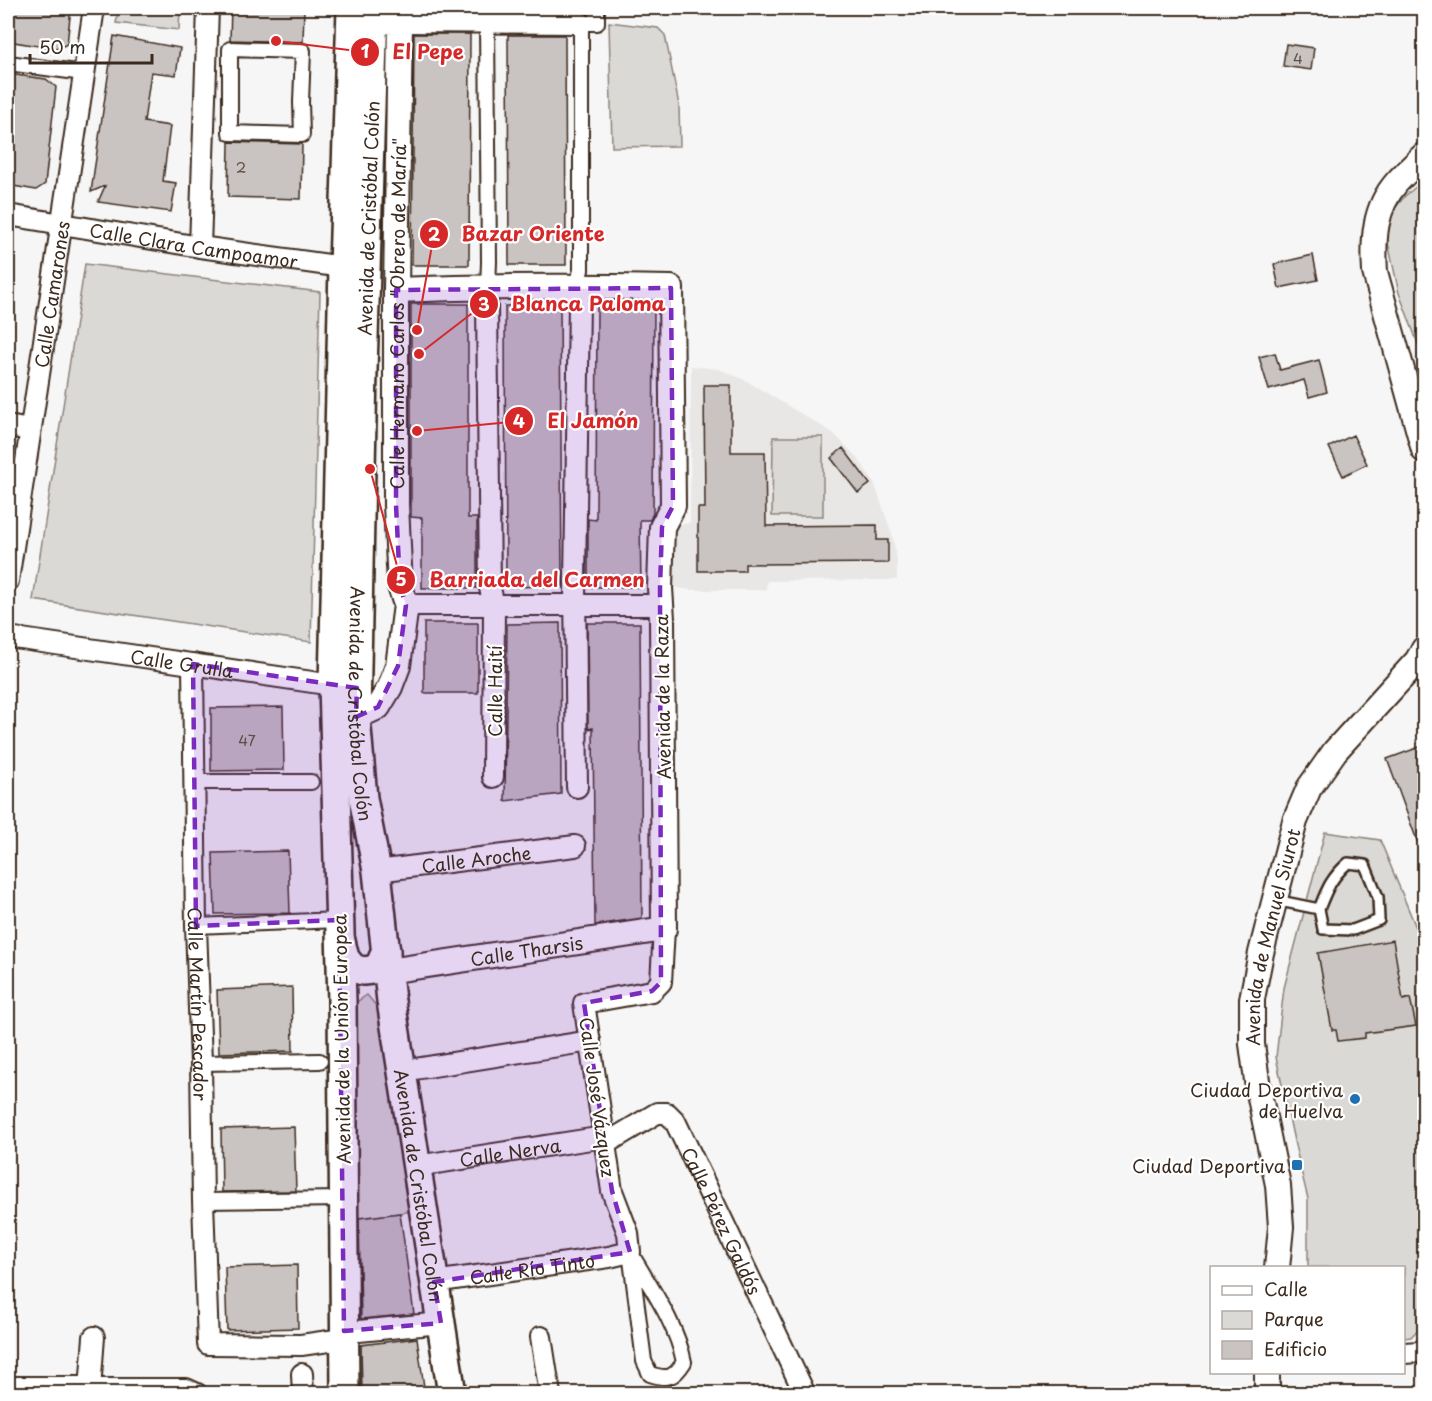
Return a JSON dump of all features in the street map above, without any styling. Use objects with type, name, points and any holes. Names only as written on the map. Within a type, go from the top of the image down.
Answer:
[{"type":"main road","name":"Avenida de Cristóbal Colón","points":[[366,12],[343,267],[345,687],[356,717],[363,798],[377,871],[391,1001],[452,1394]]},
{"type":"main road","name":"Avenida de Cristóbal Colón","points":[[345,687],[363,381],[366,12]]},
{"type":"main road","name":"Avenida de la Unión Europea","points":[[345,687],[339,929],[342,1001],[345,1394]]},
{"type":"main road","points":[[339,929],[345,958],[353,968],[363,972],[372,970],[387,961]]},
{"type":"main road","points":[[342,1001],[352,987],[362,983],[380,990],[391,1001]]},
{"type":"street","name":"Calle Camarones","points":[[8,581],[94,8]]},
{"type":"street","points":[[200,247],[208,8]]},
{"type":"street","points":[[366,12],[401,19],[597,23],[597,8]]},
{"type":"street","name":"Calle Hermano Carlos \"Obrero de María\"","points":[[356,717],[378,707],[390,687],[398,666],[406,605],[400,586],[396,505],[396,290],[401,19]]},
{"type":"street","points":[[487,22],[488,287]]},
{"type":"street","points":[[577,787],[575,605],[581,23]]},
{"type":"street","points":[[230,49],[303,51],[302,135],[230,133],[230,49]]},
{"type":"street","points":[[8,63],[84,73]]},
{"type":"street","points":[[1425,154],[1396,183],[1381,208],[1375,228],[1373,247],[1376,272],[1425,450]]},
{"type":"street","name":"Calle Clara Campoamor","points":[[8,215],[200,247],[343,267]]},
{"type":"street","points":[[396,290],[577,286]]},
{"type":"street","name":"Avenida de la Raza","points":[[577,286],[671,288],[673,506],[662,527],[660,605],[662,619],[664,928]]},
{"type":"street","name":"Calle Haití","points":[[488,287],[490,588],[494,606],[493,777]]},
{"type":"street","points":[[8,426],[30,430]]},
{"type":"street","points":[[406,605],[660,605]]},
{"type":"street","name":"Calle Grulla","points":[[8,637],[345,687]]},
{"type":"street","name":"Avenida de Manuel Siurot","points":[[1276,1266],[1281,1227],[1278,1185],[1258,1088],[1252,1044],[1252,999],[1275,900],[1295,821],[1309,788],[1335,751],[1417,661],[1425,649]]},
{"type":"street","name":"Calle Martín Pescador","points":[[193,664],[196,927],[208,1344],[300,1345],[343,1335]]},
{"type":"street","points":[[194,782],[311,782]]},
{"type":"street","name":"Calle Aroche","points":[[377,871],[575,846]]},
{"type":"street","points":[[196,927],[339,929]]},
{"type":"street","name":"Calle Tharsis","points":[[387,961],[664,928]]},
{"type":"street","name":"Calle José Vázquez","points":[[630,1252],[628,1233],[612,1191],[584,1003],[652,991],[661,982],[664,928]]},
{"type":"street","points":[[402,1071],[590,1041]]},
{"type":"street","points":[[201,1063],[320,1061]]},
{"type":"street","name":"Calle Pérez Galdós","points":[[604,1140],[657,1113],[667,1113],[675,1121],[805,1394]]},
{"type":"street","name":"Calle Nerva","points":[[417,1166],[604,1140]]},
{"type":"street","points":[[203,1201],[343,1199]]},
{"type":"street","points":[[630,1252],[663,1309],[681,1346],[684,1362],[677,1374],[663,1379],[650,1374],[644,1361],[630,1252]]},
{"type":"street","name":"Calle Río Tinto","points":[[434,1282],[630,1252]]},
{"type":"street","points":[[643,1286],[678,1358],[677,1366],[672,1372],[662,1375],[650,1366],[640,1287],[643,1286]]},
{"type":"street","points":[[343,1335],[359,1331],[441,1323]]},
{"type":"street","points":[[90,1391],[94,1337]]},
{"type":"street","points":[[541,1337],[550,1394]]},
{"type":"street","points":[[1267,1374],[1267,1394]]},
{"type":"street","points":[[8,1389],[90,1391],[186,1389],[197,1394]]},
{"type":"lane","points":[[1348,863],[1365,865],[1378,897],[1379,920],[1353,930],[1323,929],[1318,909],[1336,874],[1348,863]]},
{"type":"lane","points":[[1275,900],[1318,909]]},
{"type":"highlighted area","points":[[671,288],[673,506],[662,527],[660,588],[661,982],[652,991],[584,1003],[612,1191],[630,1252],[434,1282],[441,1323],[344,1331],[339,920],[196,926],[193,664],[357,688],[356,717],[378,707],[398,666],[406,605],[400,586],[396,505],[396,290]]},
{"type":"shaded area","points":[[691,366],[719,369],[745,380],[833,433],[857,457],[874,482],[892,534],[897,559],[897,580],[767,581],[766,590],[691,590],[670,587],[673,525],[690,523]]},
{"type":"green space","points":[[119,8],[180,8],[179,30],[116,23]]},
{"type":"green space","points":[[609,22],[658,28],[665,35],[679,105],[680,146],[612,147]]},
{"type":"green space","points":[[1424,180],[1424,365],[1399,293],[1387,238],[1391,213],[1405,196]]},
{"type":"green space","points":[[85,264],[320,292],[311,642],[33,600]]},
{"type":"green space","points":[[773,437],[823,437],[823,516],[772,516]]},
{"type":"green space","name":"Ciudad Deportiva de Huelva","points":[[1325,832],[1380,840],[1424,947],[1424,1323],[1411,1337],[1405,1338],[1405,1266],[1308,1266],[1308,1199],[1276,1057],[1284,988]]},
{"type":"green space","points":[[367,995],[383,1014],[413,1211],[354,1219],[351,1006]]},
{"type":"building","points":[[8,8],[71,8],[67,44],[57,49],[8,41]]},
{"type":"building","points":[[231,8],[304,8],[303,42],[230,40]]},
{"type":"building","points":[[414,34],[470,34],[469,265],[412,265]]},
{"type":"building","points":[[508,35],[565,35],[566,265],[509,265]]},
{"type":"building","points":[[114,36],[180,48],[176,75],[151,72],[144,122],[170,126],[163,181],[176,183],[171,212],[98,202],[105,186],[91,192]]},
{"type":"building","points":[[1286,44],[1314,48],[1311,70],[1283,66]]},
{"type":"building","points":[[8,74],[46,79],[56,87],[45,184],[36,190],[8,185]]},
{"type":"building","points":[[229,142],[302,144],[301,199],[228,197]]},
{"type":"building","points":[[1313,255],[1318,280],[1279,288],[1274,264]]},
{"type":"building","points":[[411,304],[468,304],[468,518],[477,518],[477,588],[422,588],[422,518],[411,517]]},
{"type":"building","points":[[597,304],[654,304],[653,513],[650,520],[640,520],[641,587],[588,587],[588,519],[596,520]]},
{"type":"building","points":[[560,305],[562,586],[506,587],[505,306]]},
{"type":"building","points":[[1275,353],[1280,370],[1319,360],[1327,392],[1309,397],[1304,380],[1269,390],[1259,357]]},
{"type":"building","points":[[704,385],[731,385],[731,452],[765,452],[766,526],[877,525],[877,540],[888,540],[888,563],[745,564],[745,571],[698,571],[698,508],[705,508]]},
{"type":"building","points":[[1353,435],[1367,464],[1343,476],[1329,447]]},
{"type":"building","points":[[843,448],[870,484],[858,493],[831,458]]},
{"type":"building","points":[[424,623],[478,623],[478,693],[424,693]]},
{"type":"building","points":[[560,623],[561,794],[505,801],[507,624]]},
{"type":"building","points":[[587,623],[640,623],[642,918],[595,925],[593,728],[588,729]]},
{"type":"building","points":[[283,707],[284,770],[211,771],[211,708]]},
{"type":"building","points":[[1425,745],[1425,857],[1423,857],[1387,759]]},
{"type":"building","points":[[288,851],[290,913],[215,914],[213,853]]},
{"type":"building","points":[[1393,940],[1403,1000],[1410,998],[1416,1026],[1365,1033],[1365,1038],[1338,1041],[1336,1030],[1332,1030],[1318,953]]},
{"type":"building","points":[[292,987],[293,1051],[219,1053],[217,990]]},
{"type":"building","points":[[294,1127],[296,1191],[222,1192],[221,1129]]},
{"type":"building","points":[[400,1213],[414,1314],[361,1319],[359,1218]]},
{"type":"building","points":[[297,1265],[298,1328],[227,1330],[225,1267]]},
{"type":"building","points":[[417,1338],[425,1394],[362,1394],[361,1345]]},
{"type":"place","name":"El Pepe","points":[[276,41]]},
{"type":"place","name":"Bazar Oriente","points":[[417,330]]},
{"type":"place","name":"Blanca Paloma","points":[[419,354]]},
{"type":"place","name":"El Jamón","points":[[417,431]]},
{"type":"place","name":"Barriada del Carmen","points":[[370,469]]},
{"type":"place","name":"Ciudad Deportiva de Huelva","points":[[1355,1099]]},
{"type":"place","name":"Ciudad Deportiva","points":[[1297,1165]]}]
